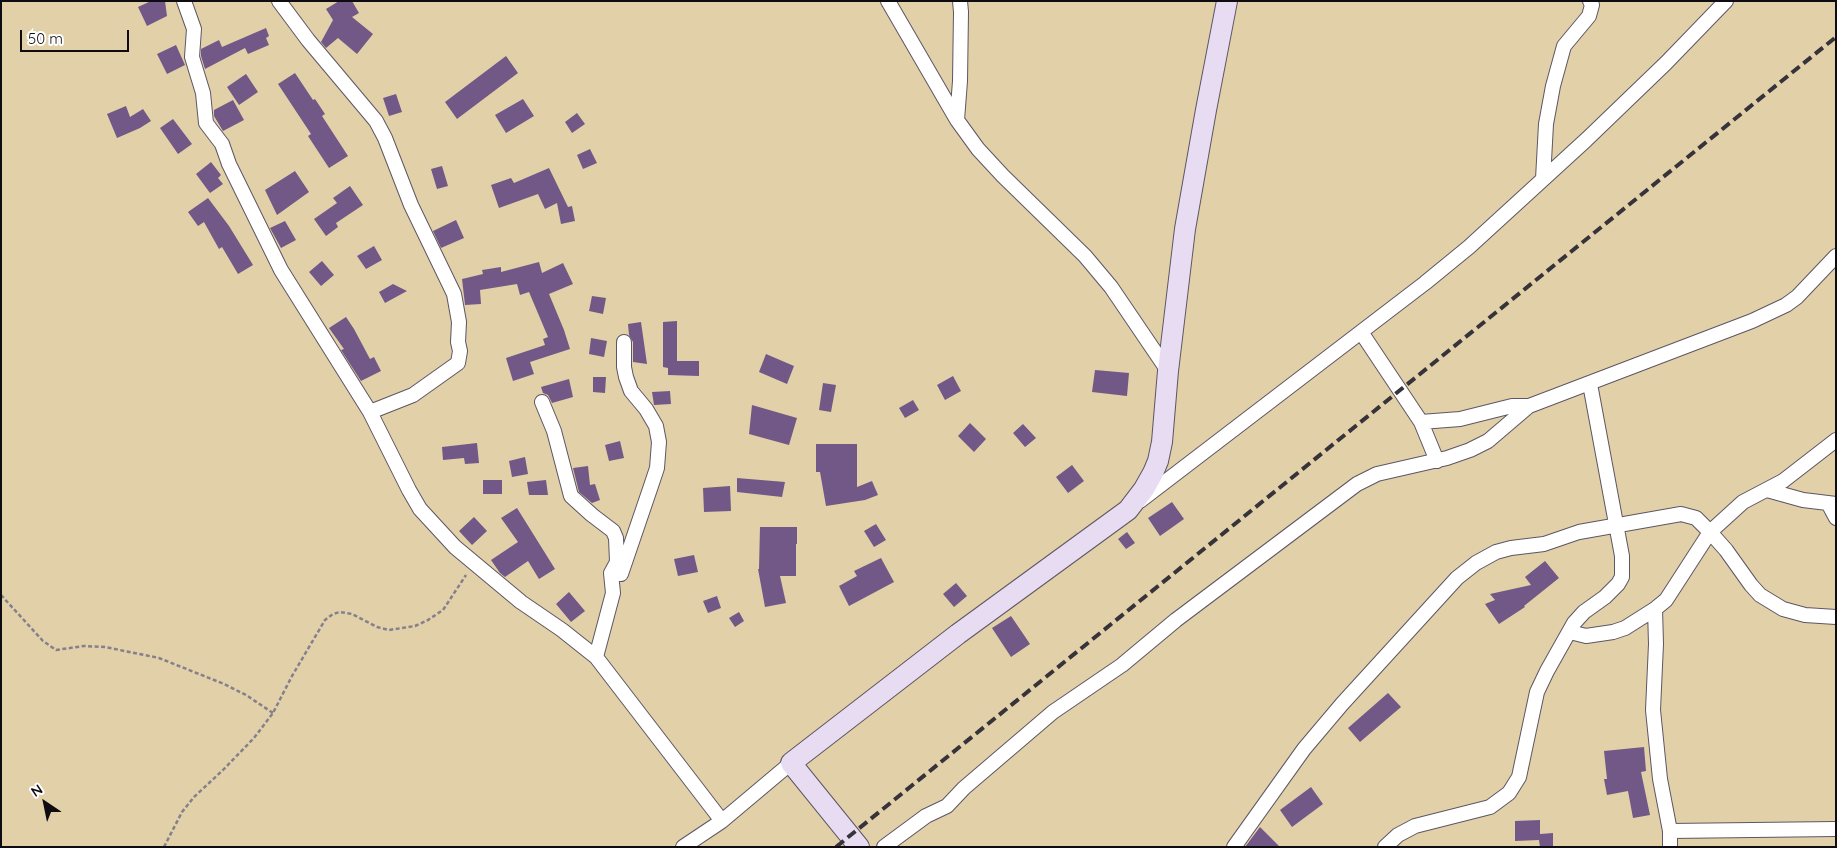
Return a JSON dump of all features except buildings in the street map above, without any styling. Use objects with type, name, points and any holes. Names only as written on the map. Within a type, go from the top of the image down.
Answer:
[{"type":"street","points":[[184,1],[194,29],[192,57],[203,93],[206,123],[222,144],[229,164],[281,270],[370,412],[420,509],[455,547],[476,565],[521,602],[562,630],[596,657],[722,821]]},
{"type":"street","points":[[279,1],[308,40],[376,121],[385,138],[411,205],[454,294],[460,322],[458,364],[413,395],[370,412]]},
{"type":"street","points":[[888,1],[957,120],[978,149],[1085,256],[1106,281],[1168,371]]},
{"type":"street","points":[[957,120],[960,81],[960,1]]},
{"type":"street","points":[[1128,510],[1144,489],[1158,461],[1162,442],[1168,371],[1185,229],[1227,1]]},
{"type":"street","points":[[1543,179],[1546,124],[1553,86],[1564,46],[1589,16],[1592,5],[1590,1]]},
{"type":"street","points":[[683,847],[722,821],[791,764],[958,634],[1128,510],[1469,247],[1666,63],[1726,1]]},
{"type":"street","points":[[1421,422],[1460,420],[1512,406],[1529,406],[1752,321],[1786,305],[1797,297],[1836,256]]},
{"type":"street","points":[[1361,332],[1421,422],[1437,461]]},
{"type":"street","points":[[596,657],[613,593],[649,494],[659,449],[656,426],[632,391],[626,377],[624,342]]},
{"type":"street","points":[[1385,847],[1398,835],[1415,826],[1490,806],[1509,794],[1519,777],[1537,692],[1574,623],[1584,612],[1605,597],[1622,577],[1622,556],[1590,384]]},
{"type":"street","points":[[542,402],[554,431],[571,496],[613,531],[616,538],[617,562],[611,573],[613,593]]},
{"type":"street","points":[[884,847],[930,813],[947,806],[964,788],[1053,712],[1122,665],[1176,620],[1357,484],[1377,474],[1437,461],[1470,450],[1488,441],[1529,406]]},
{"type":"street","points":[[1570,632],[1586,636],[1613,632],[1625,628],[1655,609],[1666,600],[1710,532],[1743,502],[1767,490],[1799,469],[1836,440]]},
{"type":"street","points":[[1767,490],[1802,500],[1832,503],[1836,518]]},
{"type":"street","points":[[1234,847],[1316,734],[1342,704],[1457,578],[1484,558],[1503,550],[1544,544],[1580,532],[1616,524],[1681,514],[1696,518],[1710,532],[1760,595],[1783,608],[1805,614],[1836,618]]},
{"type":"street","points":[[1655,609],[1656,644],[1653,710],[1660,779],[1670,831],[1670,847]]},
{"type":"street","points":[[791,764],[859,847]]},
{"type":"street","points":[[1670,831],[1836,829]]},
{"type":"path","points":[[164,847],[182,812],[194,797],[254,738],[273,712],[325,620],[333,614],[340,612],[352,614],[377,627],[389,630],[415,626],[443,610],[469,572],[476,565]]},
{"type":"path","points":[[1,595],[43,641],[56,650],[84,646],[105,647],[159,658],[224,684],[273,712]]},
{"type":"shaded area","points":[[1,1],[1836,1],[1836,847],[1,847]]},
{"type":"railway","points":[[836,847],[1836,37]]}]
